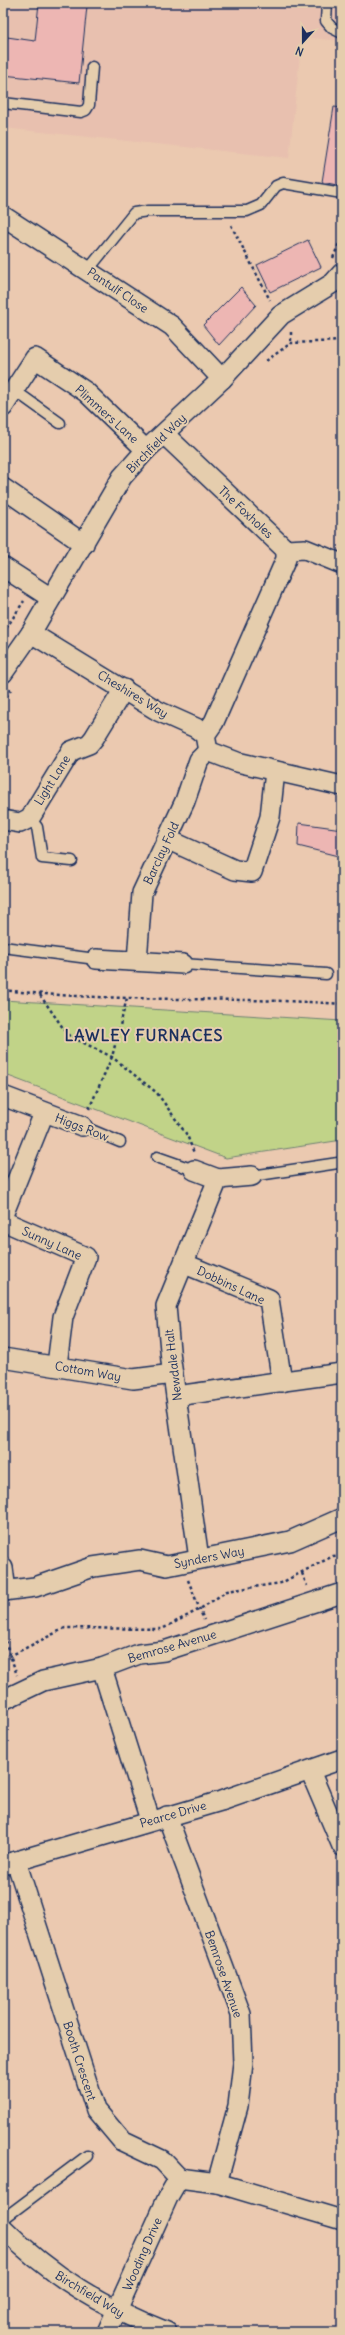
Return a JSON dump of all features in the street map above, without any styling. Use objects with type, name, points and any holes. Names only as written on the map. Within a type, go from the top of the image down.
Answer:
[{"type":"street","name":"Pantulf Close","points":[[3,216],[172,326],[222,378]]},
{"type":"street","name":"Birchfield Way","points":[[3,673],[31,633],[122,477],[146,450],[222,378],[281,315],[339,284]]},
{"type":"street","name":"Plimmers Lane","points":[[3,407],[35,358],[86,392],[146,450]]},
{"type":"street","name":"The Foxholes","points":[[164,434],[286,550]]},
{"type":"street","points":[[3,488],[84,544]]},
{"type":"street","points":[[286,550],[305,549],[342,564]]},
{"type":"street","name":"Barclay Fold","points":[[137,961],[142,893],[185,801],[214,722],[286,559],[286,550]]},
{"type":"street","points":[[3,567],[51,598]]},
{"type":"street","name":"Cheshires Way","points":[[31,633],[124,689],[158,712],[196,728],[207,743],[237,762],[342,786]]},
{"type":"street","name":"Light Lane","points":[[3,820],[20,823],[30,818],[71,751],[89,744],[124,689]]},
{"type":"street","points":[[168,840],[235,870],[252,872],[270,818],[275,771]]},
{"type":"street","points":[[96,960],[183,964]]},
{"type":"street","name":"Higgs Row","points":[[3,1096],[44,1113],[82,1126]]},
{"type":"street","name":"Higgs Row","points":[[3,1216],[44,1113]]},
{"type":"street","points":[[205,1174],[252,1176]]},
{"type":"street","name":"Newdale Halt","points":[[191,1561],[166,1306],[185,1264],[205,1174]]},
{"type":"street","name":"Sunny Lane","points":[[3,1221],[86,1257],[63,1317],[57,1365]]},
{"type":"street","name":"Dobbins Lane","points":[[185,1264],[269,1299],[282,1382]]},
{"type":"street","name":"Cottom Way","points":[[3,1358],[57,1365],[133,1379],[173,1374]]},
{"type":"street","points":[[176,1396],[342,1373]]},
{"type":"street","name":"Synders Way","points":[[5,1591],[35,1587],[93,1567],[140,1560],[167,1566],[290,1541],[342,1518]]},
{"type":"street","points":[[3,1568],[5,1591]]},
{"type":"street","name":"Bemrose Avenue","points":[[3,1700],[43,1681],[102,1668],[139,1654],[164,1651],[342,1593]]},
{"type":"street","name":"Bemrose Avenue","points":[[102,1668],[159,1818],[240,2014],[243,2063],[238,2106],[217,2183]]},
{"type":"street","name":"Pearce Drive","points":[[9,1863],[221,1801],[342,1759]]},
{"type":"street","points":[[310,1771],[342,1846]]},
{"type":"street","name":"Booth Crescent","points":[[9,1863],[96,2110],[122,2141],[162,2160],[179,2178]]},
{"type":"street","points":[[179,2178],[217,2183],[342,2220]]},
{"type":"street","name":"Wooding Drive","points":[[107,2332],[168,2197],[179,2178]]},
{"type":"street","name":"Birchfield Way","points":[[3,2228],[61,2279],[117,2311],[167,2332]]},
{"type":"lane","points":[[327,3],[326,21],[332,28],[342,33]]},
{"type":"lane","points":[[3,103],[81,112],[86,110],[89,105],[92,67]]},
{"type":"lane","points":[[88,270],[134,213],[148,211],[247,212],[261,205],[276,186],[283,183],[342,193]]},
{"type":"lane","points":[[14,390],[60,423]]},
{"type":"lane","points":[[30,818],[37,827],[42,858],[72,861]]},
{"type":"lane","points":[[3,947],[96,960]]},
{"type":"lane","points":[[183,964],[326,974]]},
{"type":"lane","name":"Higgs Row","points":[[82,1126],[120,1142]]},
{"type":"lane","points":[[157,1157],[205,1174]]},
{"type":"lane","points":[[252,1176],[338,1163]]},
{"type":"lane","points":[[3,2219],[87,2156]]},
{"type":"path","points":[[228,212],[231,228],[270,300]]},
{"type":"path","points":[[262,365],[273,354],[291,343],[342,341]]},
{"type":"path","points":[[3,990],[39,994],[127,998],[292,1000],[342,1004]]},
{"type":"path","points":[[39,994],[68,1035],[112,1057],[157,1093],[187,1135],[205,1174]]},
{"type":"path","points":[[82,1126],[112,1057],[127,998]]},
{"type":"path","points":[[3,1656],[10,1656],[65,1628],[162,1629],[200,1609],[227,1591],[281,1583],[333,1556],[342,1555]]},
{"type":"path","points":[[191,1561],[200,1609],[209,1636]]},
{"type":"path","points":[[3,1636],[23,1690]]},
{"type":"shaded area","points":[[12,3],[342,3],[342,41],[302,37],[289,158],[3,128],[3,16]]},
{"type":"green space","points":[[3,1000],[342,1021],[342,1140],[226,1158],[3,1074]]},
{"type":"building","points":[[39,3],[87,6],[79,83],[3,75],[7,37],[35,41]]},
{"type":"building","points":[[334,107],[342,108],[342,186],[322,182]]},
{"type":"building","points":[[308,240],[321,267],[270,292],[257,265]]},
{"type":"building","points":[[241,287],[256,305],[219,345],[203,325]]},
{"type":"building","points":[[299,823],[342,829],[342,857],[298,846]]},
{"type":"district","name":"LAWLEY FURNACES","points":[[144,1035]]}]
